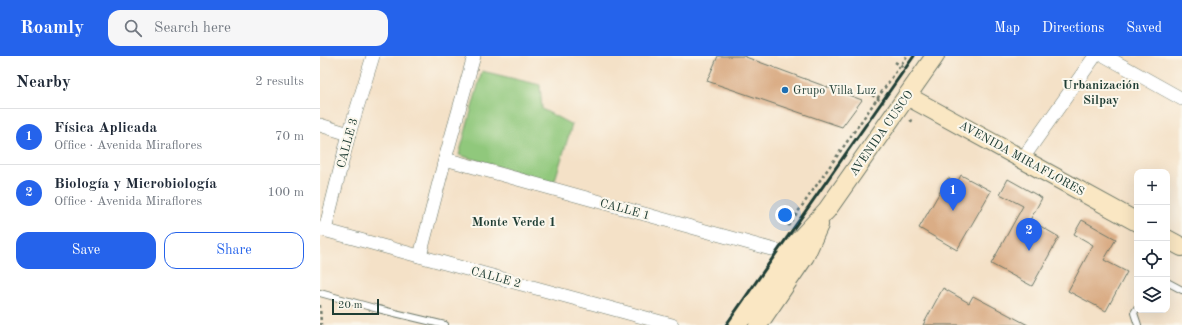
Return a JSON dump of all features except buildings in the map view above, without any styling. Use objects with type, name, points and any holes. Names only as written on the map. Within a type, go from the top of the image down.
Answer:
[{"type":"main road","name":"AVENIDA CUSCO","points":[[758,325],[805,256],[827,210],[935,56]]},
{"type":"main road","name":"AVENIDA MIRAFLORES","points":[[908,96],[1134,220]]},
{"type":"main road","name":"AVENIDA CUSCO","points":[[737,325],[779,251],[827,210]]},
{"type":"main road","points":[[1170,240],[1182,247]]},
{"type":"street","name":"CALLE 3","points":[[322,230],[373,56]]},
{"type":"street","points":[[420,256],[474,56]]},
{"type":"street","points":[[1023,158],[1095,56]]},
{"type":"street","points":[[1105,56],[1182,100]]},
{"type":"street","points":[[320,125],[349,134]]},
{"type":"street","name":"CALLE 1","points":[[445,159],[779,251],[805,256]]},
{"type":"street","name":"CALLE 2","points":[[322,230],[672,325]]},
{"type":"lane","points":[[1170,284],[1182,290]]},
{"type":"lane","points":[[320,293],[445,325]]},
{"type":"lane","points":[[1134,313],[1138,325]]},
{"type":"path","points":[[779,251],[907,56]]},
{"type":"path","points":[[320,305],[321,325]]},
{"type":"green space","points":[[482,71],[540,85],[542,109],[572,125],[554,183],[459,155]]},
{"type":"railway","points":[[726,325],[914,56]]},
{"type":"place","name":"Grupo Villa Luz","points":[[785,90]]},
{"type":"place","name":"Física Aplicada","points":[[953,211]]},
{"type":"place","name":"Biología y Microbiología","points":[[1029,251]]},
{"type":"district","name":"Urbanización Silpay","points":[[1101,92]]},
{"type":"district","name":"Monte Verde 1","points":[[514,221]]}]
